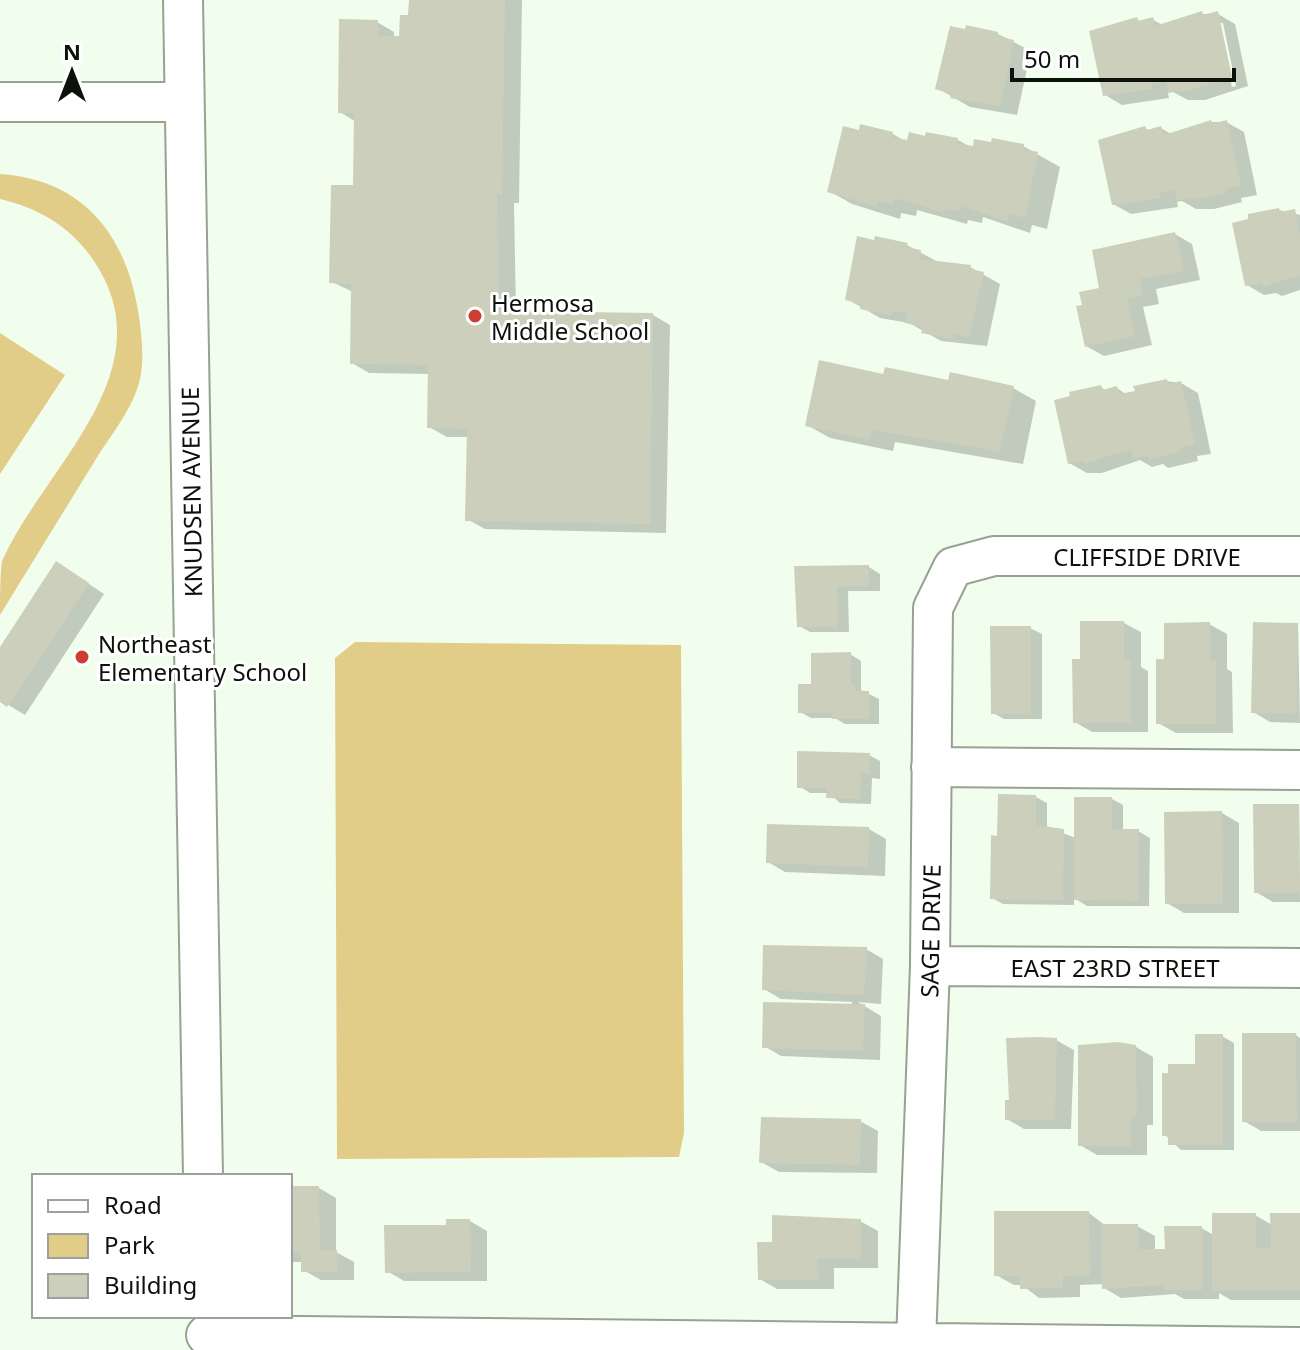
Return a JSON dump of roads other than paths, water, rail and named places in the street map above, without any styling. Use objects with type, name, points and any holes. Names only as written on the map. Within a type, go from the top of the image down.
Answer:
[{"type":"street","name":"KNUDSEN AVENUE","points":[[183,0],[203,1174]]},
{"type":"street","points":[[0,102],[184,102]]},
{"type":"street","name":"CLIFFSIDE DRIVE","points":[[994,556],[1300,556]]},
{"type":"street","name":"SAGE DRIVE","points":[[916,1342],[930,966],[933,608],[953,567],[994,556]]},
{"type":"street","points":[[931,767],[1300,770]]},
{"type":"street","name":"EAST 23RD STREET","points":[[930,966],[1300,968]]},
{"type":"street","points":[[206,1334],[1300,1347]]},
{"type":"place","name":"Hermosa Middle School","points":[[475,316]]},
{"type":"place","name":"Northeast Elementary School","points":[[82,657]]}]
